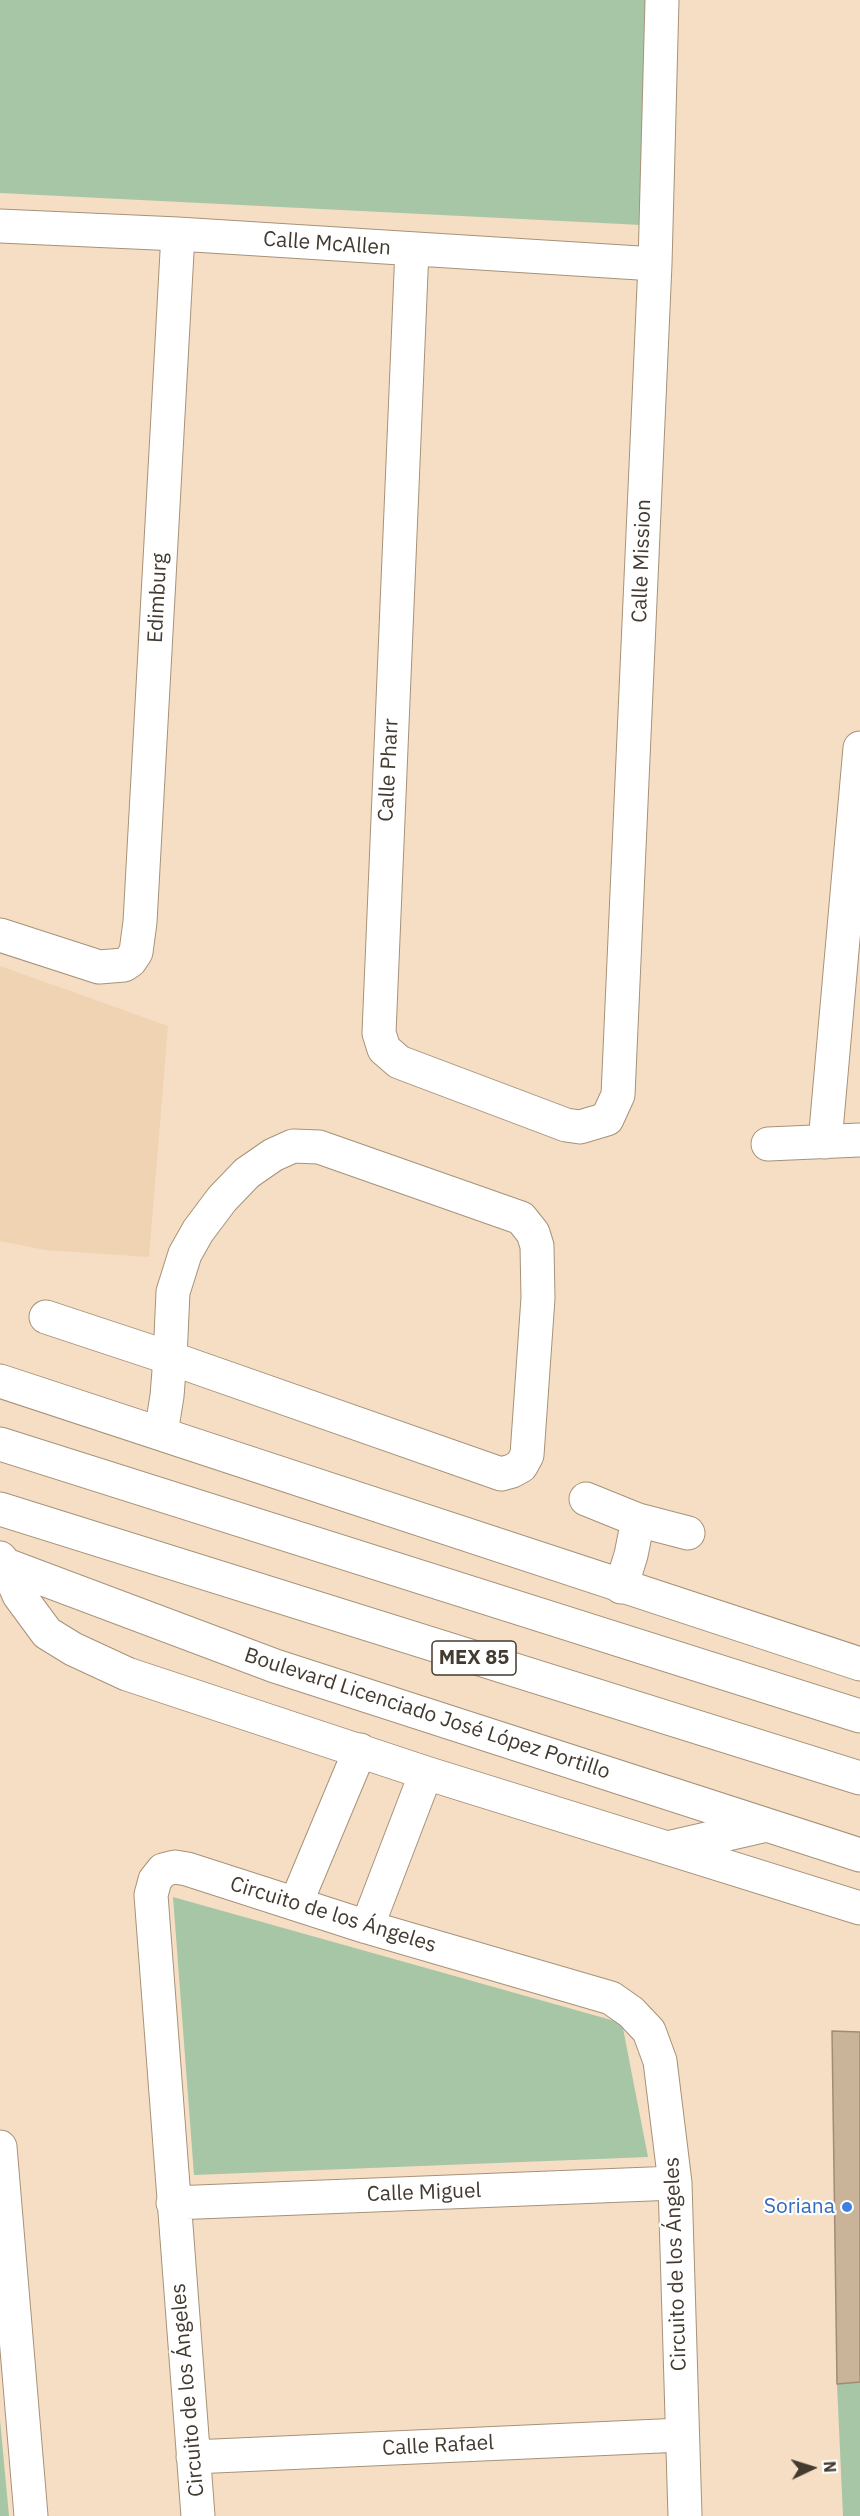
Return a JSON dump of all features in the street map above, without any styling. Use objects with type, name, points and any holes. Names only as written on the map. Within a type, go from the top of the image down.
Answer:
[{"type":"main road","name":"Calle Mission","points":[[607,1119],[618,1095],[619,1079],[655,264],[662,0]]},
{"type":"main road","name":"Calle McAllen","points":[[0,226],[178,234],[655,264]]},
{"type":"main road","name":"Edimburg","points":[[0,935],[99,967],[114,968],[130,961],[135,952],[140,922],[178,234]]},
{"type":"main road","name":"Calle Pharr","points":[[412,249],[379,1033],[384,1049],[399,1062],[555,1121],[580,1127],[607,1119]]},
{"type":"main road","points":[[825,1142],[860,748]]},
{"type":"main road","points":[[768,1144],[860,1140]]},
{"type":"main road","points":[[45,1317],[170,1358],[501,1474],[520,1466],[527,1455],[538,1298],[537,1246],[533,1233],[521,1218],[319,1147],[293,1146],[273,1155],[247,1173],[222,1199],[198,1231],[186,1254],[173,1292],[170,1358],[161,1433]]},
{"type":"main road","points":[[0,1381],[860,1664]]},
{"type":"main road","points":[[0,1444],[860,1716]]},
{"type":"main road","points":[[586,1499],[638,1520],[688,1533]]},
{"type":"main road","name":"MEX 85","points":[[0,1509],[860,1778]]},
{"type":"main road","points":[[621,1587],[631,1556],[638,1520]]},
{"type":"main road","points":[[3,1562],[19,1595],[47,1634],[127,1674],[426,1773],[860,1908]]},
{"type":"main road","name":"Boulevard Licenciado José López Portillo","points":[[3,1562],[275,1666],[860,1855]]},
{"type":"main road","points":[[296,1903],[360,1750]]},
{"type":"main road","points":[[367,1927],[426,1773]]},
{"type":"main road","points":[[665,1849],[767,1825]]},
{"type":"main road","name":"Circuito de los Ángeles","points":[[198,2516],[151,1895],[155,1880],[163,1870],[175,1867],[367,1927],[611,1998],[631,2012],[649,2031],[660,2061],[675,2183],[685,2516]]},
{"type":"main road","points":[[0,2147],[31,2516]]},
{"type":"main road","name":"Calle Miguel","points":[[173,2203],[675,2183]]},
{"type":"main road","name":"Calle Rafael","points":[[193,2457],[682,2434]]},
{"type":"shaded area","points":[[0,966],[168,1026],[149,1257],[45,1250],[0,1241]]},
{"type":"green space","points":[[0,0],[652,0],[642,225],[0,193]]},
{"type":"green space","points":[[173,1897],[622,2023],[648,2157],[194,2175]]},
{"type":"green space","points":[[860,2382],[860,2516],[843,2516],[837,2384]]},
{"type":"green space","points":[[0,2420],[9,2516],[0,2516]]},
{"type":"building","name":"Soriana","points":[[832,2031],[860,2032],[860,2382],[837,2384]]},
{"type":"place","name":"Soriana","points":[[847,2207]]}]
